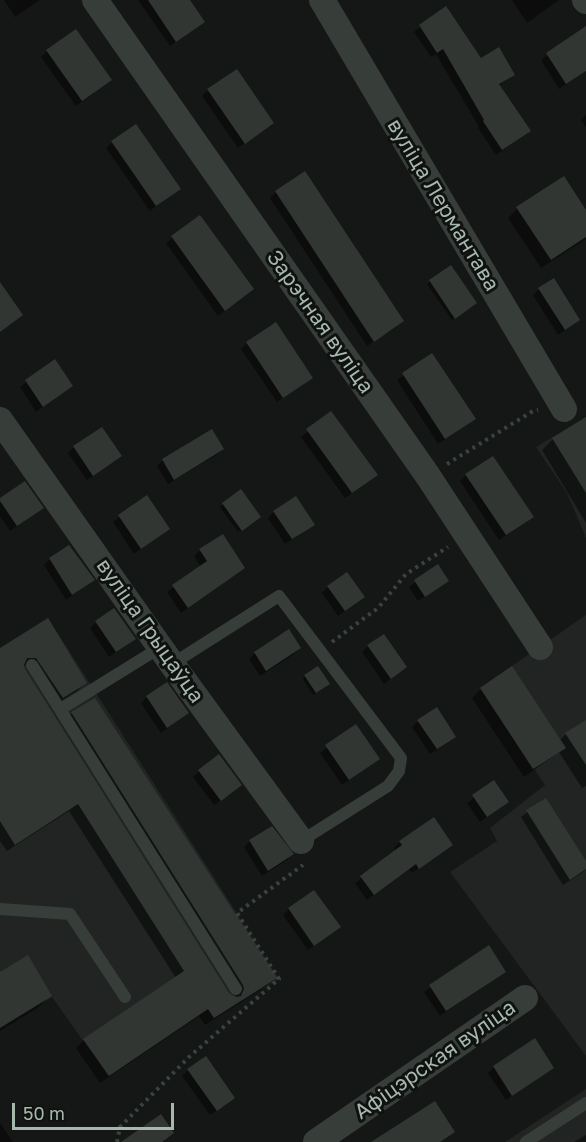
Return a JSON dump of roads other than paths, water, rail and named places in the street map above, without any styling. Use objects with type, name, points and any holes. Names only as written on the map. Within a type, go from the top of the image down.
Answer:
[{"type":"street","name":"Зарэчная вуліца","points":[[94,0],[428,476],[540,647]]},
{"type":"street","name":"вуліца Лермантава","points":[[322,0],[564,409]]},
{"type":"street","name":"вуліца Грыцаўца","points":[[0,420],[301,841]]},
{"type":"street","name":"Афіцэрская вуліца","points":[[316,1142],[525,998]]},
{"type":"lane","points":[[61,710],[279,596],[401,758],[399,771],[388,786],[301,841]]},
{"type":"lane","points":[[32,665],[236,988]]},
{"type":"lane","points":[[0,909],[70,914],[125,998]]},
{"type":"lane","points":[[526,1142],[586,1103]]}]
